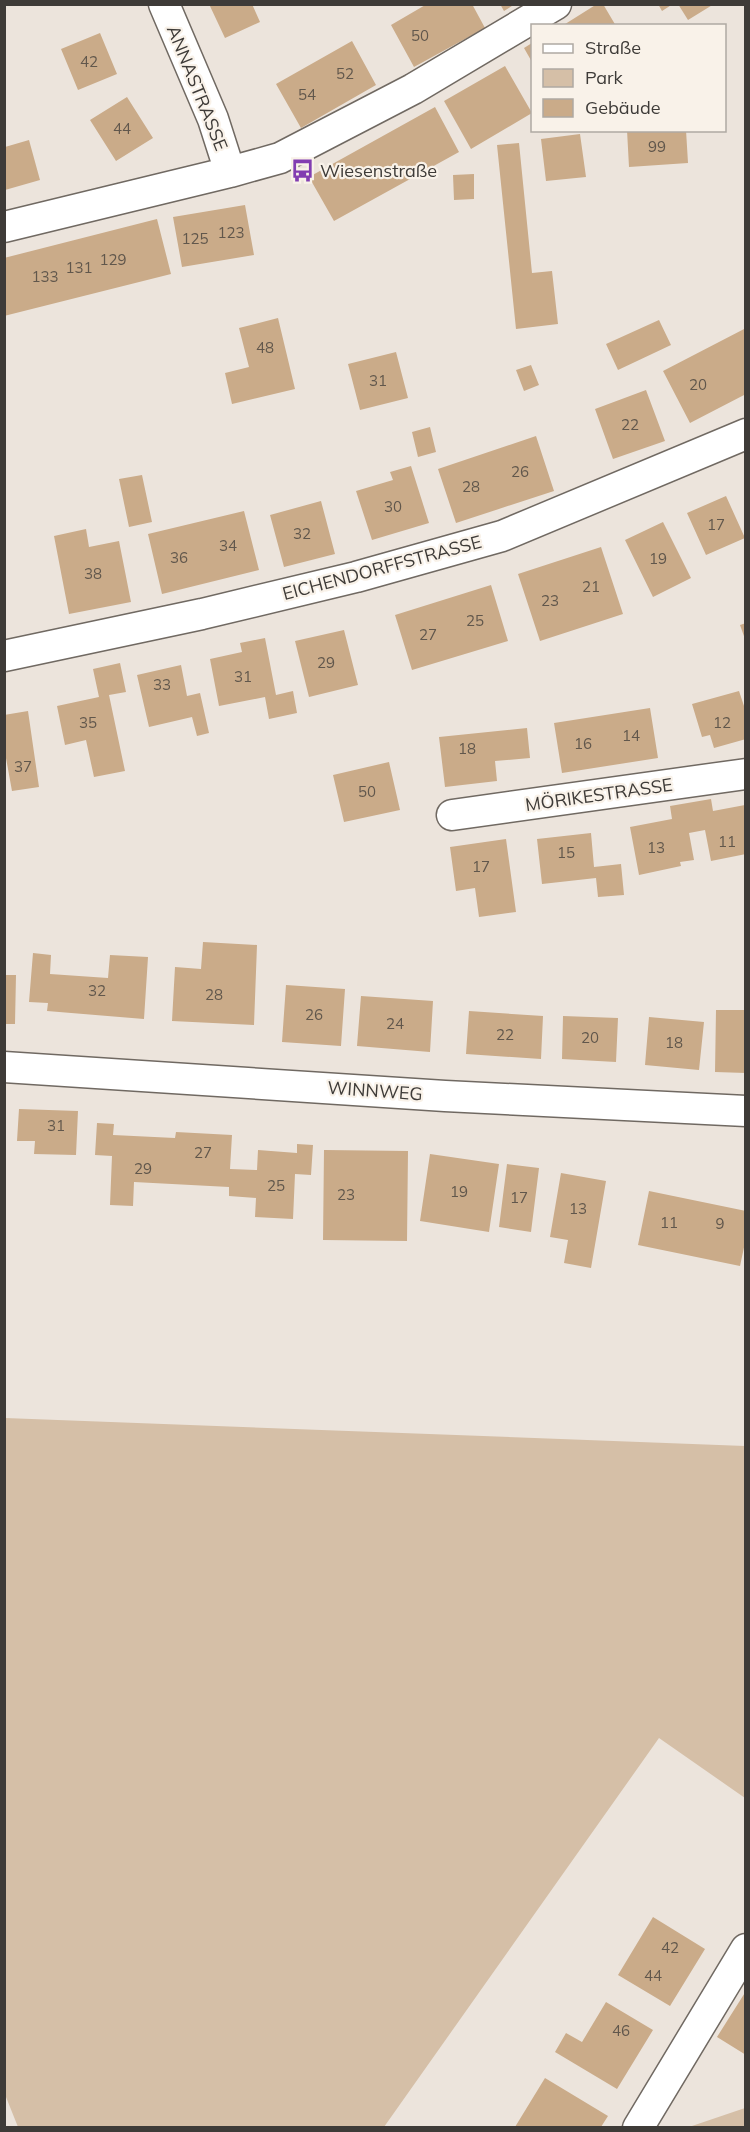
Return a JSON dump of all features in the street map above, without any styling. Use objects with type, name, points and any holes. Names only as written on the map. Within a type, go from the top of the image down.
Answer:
[{"type":"street","name":"ANNASTRASSE","points":[[164,4],[213,119],[230,172]]},
{"type":"street","points":[[4,227],[280,158],[413,89],[556,4]]},
{"type":"street","name":"EICHENDORFFSTRASSE","points":[[4,656],[202,614],[356,577],[502,536],[746,434]]},
{"type":"street","name":"MÖRIKESTRASSE","points":[[452,815],[746,774]]},
{"type":"street","name":"WINNWEG","points":[[4,1067],[445,1096],[746,1111]]},
{"type":"street","points":[[638,2127],[746,1949]]},
{"type":"green space","points":[[5,1418],[745,1446],[745,1798],[659,1738],[384,2127],[18,2127],[4,2092]]},
{"type":"green space","points":[[745,2108],[745,2127],[689,2127]]},
{"type":"building","points":[[209,4],[252,4],[260,22],[225,38]]},
{"type":"building","points":[[427,4],[472,4],[485,28],[414,67],[391,25]]},
{"type":"building","points":[[500,4],[515,4],[504,11]]},
{"type":"building","points":[[597,4],[603,4],[615,24],[565,24]]},
{"type":"building","points":[[658,4],[673,4],[662,11]]},
{"type":"building","points":[[678,4],[714,4],[688,20]]},
{"type":"building","points":[[100,33],[117,74],[78,90],[61,49]]},
{"type":"building","points":[[352,41],[376,85],[301,128],[276,84]]},
{"type":"building","points":[[531,44],[531,60],[524,48]]},
{"type":"building","points":[[505,66],[531,114],[471,149],[444,101]]},
{"type":"building","points":[[127,97],[153,138],[116,161],[90,120]]},
{"type":"building","points":[[435,107],[459,152],[334,221],[309,177]]},
{"type":"building","points":[[627,132],[686,132],[688,163],[629,167]]},
{"type":"building","points":[[580,134],[586,177],[546,181],[541,139]]},
{"type":"building","points":[[29,140],[40,180],[5,190],[5,147]]},
{"type":"building","points":[[519,143],[532,273],[552,271],[558,324],[516,329],[497,145]]},
{"type":"building","points":[[474,174],[474,199],[454,200],[453,175]]},
{"type":"building","points":[[245,205],[254,255],[182,267],[173,217]]},
{"type":"building","points":[[157,219],[171,274],[4,316],[4,258]]},
{"type":"building","points":[[278,318],[295,389],[232,404],[225,373],[249,367],[239,328]]},
{"type":"building","points":[[659,320],[671,345],[618,370],[606,344]]},
{"type":"building","points":[[746,328],[746,394],[690,423],[663,371]]},
{"type":"building","points":[[396,352],[408,398],[360,410],[348,364]]},
{"type":"building","points":[[531,365],[539,385],[524,391],[516,370]]},
{"type":"building","points":[[646,390],[665,441],[613,459],[595,409]]},
{"type":"building","points":[[430,427],[436,452],[418,457],[412,432]]},
{"type":"building","points":[[536,436],[554,491],[456,523],[438,469]]},
{"type":"building","points":[[411,466],[429,523],[372,540],[356,491],[393,480],[390,472]]},
{"type":"building","points":[[142,475],[152,522],[129,527],[119,479]]},
{"type":"building","points":[[726,496],[745,538],[706,555],[687,513]]},
{"type":"building","points":[[321,501],[335,554],[284,567],[270,515]]},
{"type":"building","points":[[244,511],[259,570],[162,594],[148,534]]},
{"type":"building","points":[[663,522],[691,578],[653,597],[625,540]]},
{"type":"building","points":[[86,529],[89,547],[119,541],[131,602],[69,614],[54,536]]},
{"type":"building","points":[[601,547],[623,614],[540,641],[518,574]]},
{"type":"building","points":[[491,585],[508,641],[412,670],[395,615]]},
{"type":"building","points":[[746,623],[746,639],[745,639],[740,625]]},
{"type":"building","points":[[344,630],[358,685],[309,697],[295,641]]},
{"type":"building","points":[[265,638],[276,695],[293,691],[297,713],[269,719],[265,697],[219,706],[210,659],[242,652],[240,643]]},
{"type":"building","points":[[120,663],[126,692],[109,695],[125,771],[94,777],[86,740],[65,745],[57,706],[99,697],[93,669]]},
{"type":"building","points":[[181,665],[187,696],[200,693],[209,733],[197,736],[192,717],[149,727],[137,675]]},
{"type":"building","points":[[739,691],[746,712],[746,739],[714,748],[710,735],[702,737],[692,704]]},
{"type":"building","points":[[650,708],[658,758],[562,773],[554,723]]},
{"type":"building","points":[[28,711],[39,787],[12,791],[4,747],[4,715]]},
{"type":"building","points":[[527,728],[530,758],[495,761],[497,781],[445,787],[439,737]]},
{"type":"building","points":[[389,762],[400,810],[344,822],[333,775]]},
{"type":"building","points":[[711,799],[713,811],[745,805],[746,854],[711,861],[705,830],[689,833],[694,860],[680,862],[681,866],[639,875],[630,827],[672,819],[670,806]]},
{"type":"building","points":[[591,833],[594,867],[621,864],[624,895],[598,897],[596,878],[542,884],[537,839]]},
{"type":"building","points":[[506,839],[516,912],[479,917],[475,888],[456,891],[450,847]]},
{"type":"building","points":[[203,942],[257,945],[254,1025],[172,1021],[175,967],[201,969]]},
{"type":"building","points":[[33,953],[51,955],[50,974],[108,978],[110,955],[148,957],[144,1019],[47,1011],[48,1003],[29,1002]]},
{"type":"building","points":[[4,975],[16,975],[15,1024],[4,1024]]},
{"type":"building","points":[[286,985],[345,989],[341,1046],[282,1042]]},
{"type":"building","points":[[361,996],[433,1001],[430,1052],[357,1046]]},
{"type":"building","points":[[716,1010],[746,1010],[746,1073],[715,1072]]},
{"type":"building","points":[[469,1011],[543,1016],[541,1059],[466,1054]]},
{"type":"building","points":[[563,1016],[618,1018],[616,1062],[562,1059]]},
{"type":"building","points":[[649,1017],[704,1022],[699,1070],[645,1065]]},
{"type":"building","points":[[19,1109],[78,1111],[76,1155],[34,1154],[35,1141],[17,1141]]},
{"type":"building","points":[[97,1123],[114,1124],[113,1135],[175,1138],[176,1132],[232,1135],[230,1169],[257,1170],[258,1150],[297,1153],[297,1144],[313,1145],[311,1175],[295,1174],[293,1219],[255,1217],[256,1198],[229,1196],[229,1187],[134,1182],[133,1206],[110,1205],[112,1156],[95,1155]]},
{"type":"building","points":[[324,1150],[408,1151],[407,1241],[323,1240]]},
{"type":"building","points":[[430,1154],[499,1164],[489,1232],[420,1221]]},
{"type":"building","points":[[507,1164],[539,1168],[531,1232],[499,1227]]},
{"type":"building","points":[[561,1173],[606,1181],[591,1268],[564,1263],[568,1240],[550,1237]]},
{"type":"building","points":[[649,1191],[746,1211],[746,1238],[740,1266],[638,1245]]},
{"type":"building","points":[[653,1917],[705,1949],[670,2006],[618,1975]]},
{"type":"building","points":[[746,1991],[746,2055],[717,2037]]},
{"type":"building","points":[[606,2002],[653,2030],[617,2089],[555,2052],[566,2033],[582,2042]]},
{"type":"building","points":[[545,2078],[608,2116],[601,2127],[515,2127]]},
{"type":"place","name":"Wiesenstraße","points":[[302,171]]}]
